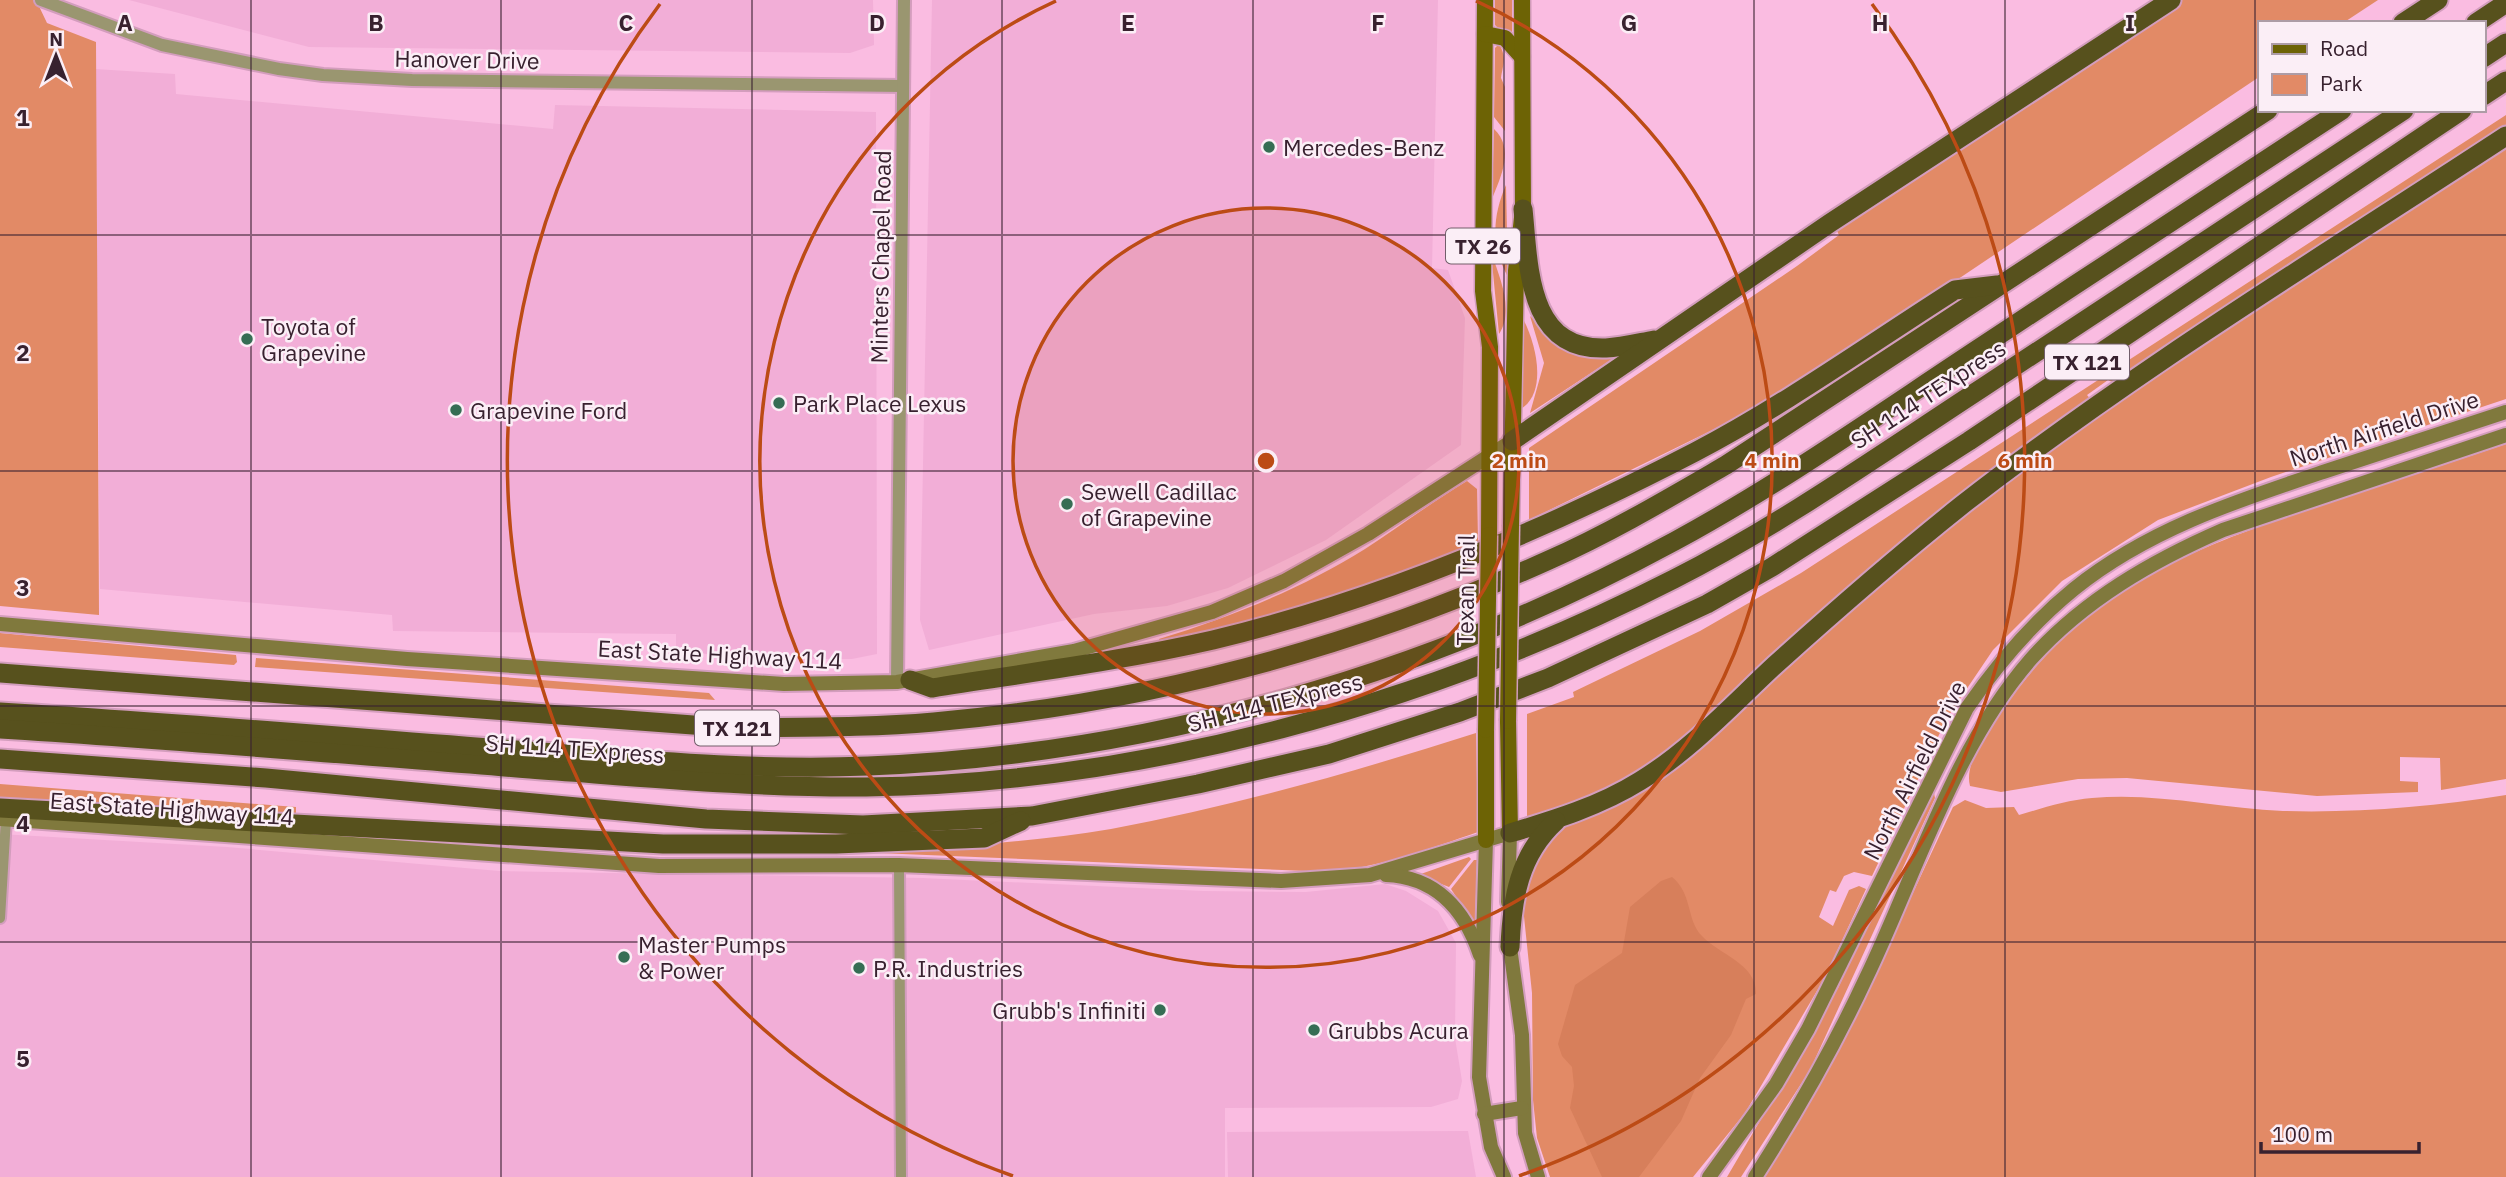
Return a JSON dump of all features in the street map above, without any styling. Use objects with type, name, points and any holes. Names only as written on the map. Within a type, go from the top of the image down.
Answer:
[{"type":"highway","points":[[1512,441],[1830,223],[2171,0]]},
{"type":"highway","points":[[2406,21],[2438,0]]},
{"type":"highway","points":[[2479,21],[2506,3]]},
{"type":"highway","points":[[2485,57],[2506,43]]},
{"type":"highway","points":[[2485,95],[2506,81]]},
{"type":"highway","name":"TX 121","points":[[0,673],[733,728],[933,722],[1089,702],[1152,690],[1340,640],[1460,598],[1552,559],[1726,465],[2265,112]]},
{"type":"highway","name":"SH 114 TEXpress","points":[[0,712],[639,760],[791,767],[939,762],[1014,754],[1090,743],[1241,711],[1340,683],[1460,641],[1533,611],[1670,544],[1792,472],[2340,112]]},
{"type":"highway","name":"SH 114 TEXpress","points":[[0,729],[716,783],[869,787],[971,780],[1097,765],[1173,753],[1323,718],[1493,661],[1611,610],[1691,570],[1813,499],[2401,112]]},
{"type":"highway","name":"TX 121","points":[[0,759],[266,778],[793,824],[863,825],[1032,816],[1265,770],[1386,738],[1548,678],[1707,604],[1872,505],[2459,112]]},
{"type":"highway","points":[[1510,833],[1559,819],[1612,796],[1662,767],[1716,723],[1821,624],[1961,506],[2102,402],[2506,136]]},
{"type":"highway","points":[[1523,209],[1532,294],[1542,315],[1559,333],[1578,343],[1596,347],[1662,339]]},
{"type":"highway","points":[[904,681],[933,688],[1160,650],[1274,623],[1412,578],[1476,554],[1696,452],[1955,290],[2002,285]]},
{"type":"highway","points":[[2,815],[716,844],[984,838],[1032,816]]},
{"type":"highway","points":[[1510,947],[1514,898],[1526,858],[1543,834],[1559,819]]},
{"type":"main road","name":"Texan Trail","points":[[1485,0],[1483,291],[1490,347],[1490,457],[1486,841],[1478,1040],[1484,1114],[1491,1147],[1504,1177]]},
{"type":"main road","name":"Texan Trail","points":[[1522,0],[1523,209],[1516,271],[1510,525],[1510,947],[1522,1035],[1522,1108],[1533,1165],[1538,1177]]},
{"type":"main road","points":[[1485,34],[1505,38],[1522,57]]},
{"type":"main road","name":"North Airfield Drive","points":[[1710,1177],[1776,1084],[1808,1029],[1968,708],[1998,665],[2043,616],[2105,566],[2140,545],[2208,512],[2506,412]]},
{"type":"main road","name":"North Airfield Drive","points":[[1755,1177],[1806,1095],[1866,980],[1980,732],[2032,659],[2088,606],[2145,568],[2184,547],[2223,530],[2506,435]]},
{"type":"main road","name":"East State Highway 114","points":[[0,624],[407,659],[771,684],[904,681],[1074,651],[1212,612],[1321,562],[1512,441]]},
{"type":"main road","name":"East State Highway 114","points":[[2,815],[659,866],[899,865],[1219,881],[1314,881],[1370,875],[1510,833]]},
{"type":"main road","points":[[1370,875],[1398,876],[1426,883],[1446,896],[1475,939],[1483,965]]},
{"type":"main road","points":[[1484,1114],[1522,1108]]},
{"type":"street","name":"Hanover Drive","points":[[41,0],[162,45],[279,69],[323,75],[412,80],[903,86]]},
{"type":"street","name":"Minters Chapel Road","points":[[904,0],[904,681]]},
{"type":"street","points":[[0,918],[2,815]]},
{"type":"street","points":[[899,865],[901,1177]]},
{"type":"shaded area","points":[[129,0],[873,0],[874,45],[850,53],[309,47]]},
{"type":"shaded area","points":[[932,0],[1438,0],[1432,268],[1448,270],[1465,318],[1461,445],[1326,540],[1228,588],[1167,606],[1094,614],[929,650],[920,620]]},
{"type":"shaded area","points":[[95,69],[175,74],[176,94],[553,129],[555,105],[876,112],[877,654],[852,659],[737,659],[676,649],[676,634],[393,631],[392,615],[100,589]]},
{"type":"shaded area","points":[[0,834],[227,847],[499,871],[922,878],[1203,891],[1306,892],[1385,884],[1406,891],[1438,911],[1456,943],[1455,1038],[1462,1081],[1458,1099],[1431,1107],[1225,1108],[1225,1177],[0,1177]]},
{"type":"shaded area","points":[[1672,877],[1687,899],[1697,930],[1710,943],[1744,967],[1755,984],[1756,994],[1746,999],[1731,1035],[1700,1078],[1681,1121],[1639,1177],[1602,1177],[1570,1108],[1574,1086],[1572,1067],[1562,1056],[1558,1044],[1575,985],[1622,953],[1630,907],[1661,881]]},
{"type":"shaded area","points":[[1468,1131],[1476,1177],[1228,1177],[1227,1132]]},
{"type":"green space","points":[[0,0],[36,0],[47,23],[96,42],[99,615],[0,606]]},
{"type":"green space","points":[[1495,0],[1512,0],[1512,42],[1495,25]]},
{"type":"green space","points":[[2181,0],[2378,0],[2346,21],[2258,21],[2258,78],[1851,351],[1749,412],[1529,520],[1529,448],[1797,266],[1839,235],[1834,225]]},
{"type":"green space","points":[[1499,44],[1504,57],[1501,78],[1505,87],[1505,131],[1494,117],[1495,48]]},
{"type":"green space","points":[[2506,115],[2506,128],[2118,385],[2108,380],[2087,395],[2093,402],[1699,729],[1650,766],[1617,785],[1527,821],[1527,714],[1574,697],[1573,692],[1700,631],[1801,573]]},
{"type":"green space","points":[[1494,129],[1504,145],[1505,154],[1502,172],[1492,199]]},
{"type":"green space","points":[[2506,145],[2506,399],[2271,477],[2158,520],[2062,581],[1993,650],[1947,718],[1872,876],[1854,872],[1844,876],[1836,892],[1830,890],[1819,917],[1833,926],[1849,890],[1859,886],[1866,889],[1824,979],[1745,1113],[1693,1177],[1550,1177],[1537,1138],[1533,1100],[1532,993],[1523,907],[1525,888],[1552,833],[1605,804],[1882,579],[2059,441],[2223,329]]},
{"type":"green space","points":[[1506,185],[1508,277],[1502,265],[1495,231],[1498,209]]},
{"type":"green space","points":[[1491,252],[1506,304],[1504,325],[1499,334]]},
{"type":"green space","points":[[1530,316],[1541,326],[1620,354],[1530,413],[1544,363]]},
{"type":"green space","points":[[1522,317],[1535,351],[1537,378],[1530,401],[1521,409]]},
{"type":"green space","points":[[2506,444],[2506,779],[2441,790],[2440,758],[2400,757],[2400,781],[2418,782],[2418,792],[2317,796],[2127,778],[2078,779],[2001,792],[1970,786],[1970,768],[1977,749],[2032,671],[2067,635],[2103,605],[2142,579],[2183,557],[2275,521]]},
{"type":"green space","points":[[1467,481],[1477,489],[1478,542],[1321,600],[1160,643],[1159,639],[1239,611],[1316,577],[1365,549]]},
{"type":"green space","points":[[0,633],[236,655],[237,662],[234,665],[0,647]]},
{"type":"green space","points":[[256,658],[709,693],[715,700],[255,667]]},
{"type":"green space","points":[[1476,733],[1478,832],[1369,866],[1331,872],[878,853],[1053,837],[1157,820],[1295,787]]},
{"type":"green space","points":[[0,784],[296,807],[296,816],[0,802]]},
{"type":"green space","points":[[1934,793],[1935,798],[1810,1070],[1741,1177],[1727,1177],[1838,988],[1926,801]]},
{"type":"green space","points":[[2506,795],[2506,1177],[1762,1177],[1817,1088],[1841,1042],[1953,807],[1965,800],[1986,808],[2014,807],[2019,815],[2073,801],[2116,797],[2283,811],[2339,811],[2450,803]]},
{"type":"green space","points":[[1469,857],[1471,859],[1449,887],[1418,875]]},
{"type":"green space","points":[[1474,860],[1477,860],[1475,925],[1451,889]]},
{"type":"place","name":"Mercedes-Benz","points":[[1269,147]]},
{"type":"place","name":"Toyota of Grapevine","points":[[247,339]]},
{"type":"place","name":"Park Place Lexus","points":[[779,403]]},
{"type":"place","name":"Grapevine Ford","points":[[456,410]]},
{"type":"place","name":"Sewell Cadillac of Grapevine","points":[[1067,504]]},
{"type":"place","name":"Master Pumps & Power","points":[[624,957]]},
{"type":"place","name":"P.R. Industries","points":[[859,968]]},
{"type":"place","name":"Grubb's Infiniti","points":[[1160,1010]]},
{"type":"place","name":"Grubbs Acura","points":[[1314,1030]]}]
